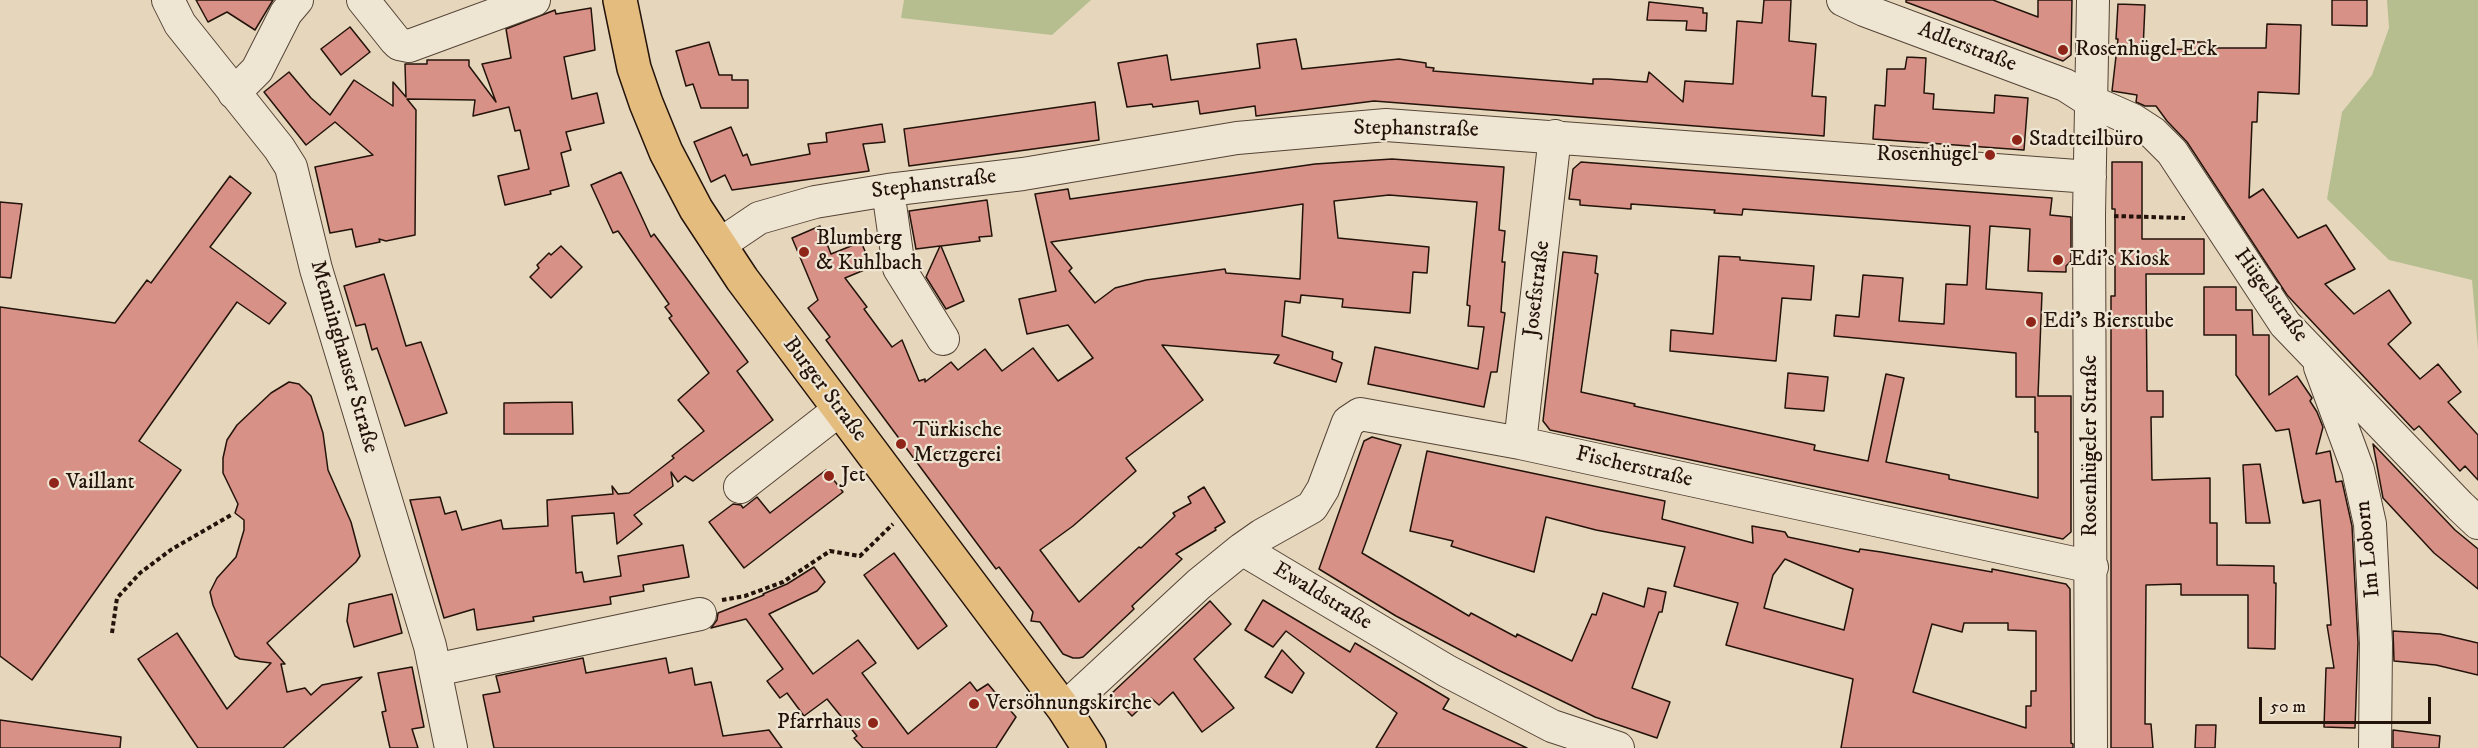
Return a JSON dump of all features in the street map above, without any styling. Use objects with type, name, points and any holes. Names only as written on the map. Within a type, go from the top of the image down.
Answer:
[{"type":"main road","name":"Burger Straße","points":[[620,0],[634,68],[654,125],[685,190],[719,245],[839,410],[1064,709],[1089,748]]},
{"type":"street","name":"Menninghauser Straße","points":[[168,0],[180,24],[279,148],[291,167],[316,269],[420,613],[435,670],[451,748]]},
{"type":"street","points":[[234,93],[256,70],[286,13],[297,0]]},
{"type":"street","points":[[363,0],[395,40],[399,44],[409,46],[534,0]]},
{"type":"street","name":"Adlerstraße","points":[[1843,0],[1864,10],[1904,11],[2065,85],[2090,100]]},
{"type":"street","name":"Rosenhügeler Straße","points":[[2091,748],[2089,214],[2092,0]]},
{"type":"street","name":"Hügelstraße","points":[[2090,100],[2133,120],[2153,133],[2172,153],[2285,324],[2478,523]]},
{"type":"street","name":"Stephanstraße","points":[[719,245],[749,223],[784,209],[888,190],[1023,174],[1237,138],[1386,125],[2090,177]]},
{"type":"street","name":"Josefstraße","points":[[1520,443],[1555,136]]},
{"type":"street","points":[[888,190],[899,268],[943,339]]},
{"type":"street","name":"Im Loborn","points":[[2316,358],[2358,470],[2370,524],[2376,643],[2375,748]]},
{"type":"street","points":[[740,487],[839,410]]},
{"type":"street","name":"Fischerstraße","points":[[1242,549],[1312,507],[1323,489],[1348,422],[1360,414],[1520,443],[2092,567]]},
{"type":"street","points":[[1064,709],[1199,584],[1242,549]]},
{"type":"street","name":"Ewaldstraße","points":[[1242,549],[1447,671],[1552,726],[1618,748]]},
{"type":"street","points":[[435,670],[700,614]]},
{"type":"path","points":[[2089,214],[2215,220]]},
{"type":"path","points":[[700,614],[698,606],[745,596],[783,582],[830,551],[860,556],[895,522],[902,493]]},
{"type":"path","points":[[112,633],[117,598],[140,573],[172,549],[231,515]]},
{"type":"green space","points":[[904,0],[1091,0],[1052,35],[901,18]]},
{"type":"green space","points":[[2387,0],[2478,0],[2478,349],[2472,280],[2389,260],[2327,199],[2342,112],[2372,75],[2389,28]]},
{"type":"building","points":[[196,0],[273,0],[255,30],[227,12],[208,22]]},
{"type":"building","points":[[1764,0],[1791,0],[1789,41],[1816,44],[1812,96],[1826,97],[1824,136],[1374,101],[1256,116],[1255,106],[1200,114],[1198,101],[1153,107],[1152,104],[1127,107],[1118,63],[1167,55],[1171,80],[1260,68],[1257,44],[1296,39],[1302,69],[1399,59],[1426,63],[1426,67],[1434,68],[1433,71],[1593,84],[1593,79],[1647,82],[1649,72],[1683,102],[1685,81],[1733,84],[1737,21],[1762,23]]},
{"type":"building","points":[[1906,0],[1993,0],[2038,17],[2038,0],[2072,0],[2071,55],[2063,61],[1906,2]]},
{"type":"building","points":[[2332,0],[2367,0],[2367,26],[2332,25]]},
{"type":"building","points":[[1649,2],[1703,8],[1703,13],[1707,13],[1706,31],[1686,30],[1687,21],[1647,20]]},
{"type":"building","points":[[2118,4],[2145,5],[2143,50],[2189,49],[2189,42],[2207,42],[2208,48],[2266,48],[2267,24],[2301,25],[2299,94],[2258,92],[2257,122],[2252,122],[2249,198],[2263,189],[2298,238],[2326,225],[2355,269],[2325,284],[2354,314],[2389,290],[2411,323],[2388,344],[2420,379],[2438,364],[2461,392],[2448,402],[2478,435],[2478,480],[2465,466],[2460,471],[2419,426],[2414,430],[2287,295],[2187,142],[2156,106],[2145,106],[2136,102],[2137,95],[2112,91],[2118,39],[2116,39]]},
{"type":"building","points":[[591,8],[595,50],[564,57],[572,99],[597,93],[604,123],[566,132],[571,150],[561,153],[569,186],[550,191],[551,194],[505,205],[498,176],[529,169],[520,130],[515,131],[509,107],[473,116],[475,100],[407,99],[416,110],[415,235],[386,241],[379,239],[380,242],[356,247],[352,229],[330,233],[315,167],[373,155],[335,122],[306,145],[264,92],[289,72],[311,98],[330,115],[354,80],[393,106],[393,82],[406,97],[405,64],[427,64],[427,60],[469,60],[469,66],[496,102],[482,64],[511,58],[506,29],[555,10],[556,14]]},
{"type":"building","points":[[350,27],[370,52],[341,75],[321,49]]},
{"type":"building","points":[[709,42],[719,75],[732,75],[732,80],[748,80],[748,108],[701,108],[693,84],[686,86],[676,51]]},
{"type":"building","points":[[1907,57],[1926,58],[1924,93],[1934,94],[1933,109],[1994,113],[1995,95],[2028,98],[2024,150],[1873,139],[1875,105],[1885,106],[1887,69],[1905,69]]},
{"type":"building","points":[[1095,102],[1099,140],[909,166],[904,129]]},
{"type":"building","points":[[882,124],[885,142],[863,144],[869,171],[732,190],[725,175],[711,182],[694,142],[731,127],[743,156],[747,154],[751,165],[810,154],[808,144],[827,142],[826,133]]},
{"type":"building","points":[[1392,159],[1504,167],[1499,230],[1505,231],[1501,312],[1505,313],[1497,372],[1491,372],[1484,407],[1368,384],[1375,347],[1478,369],[1484,327],[1468,326],[1470,306],[1467,305],[1477,202],[1389,195],[1334,201],[1338,238],[1429,247],[1427,273],[1413,272],[1410,313],[1342,307],[1343,299],[1301,295],[1300,303],[1285,301],[1282,336],[1333,352],[1332,359],[1342,363],[1336,382],[1274,363],[1279,355],[1162,345],[1203,400],[1126,458],[1136,471],[1073,526],[1040,550],[1079,602],[1175,516],[1173,513],[1191,503],[1188,497],[1204,487],[1225,522],[1176,554],[1182,559],[1083,657],[1073,658],[1063,654],[1040,622],[1031,621],[1033,612],[999,567],[996,569],[826,340],[830,337],[808,308],[818,300],[792,238],[820,226],[831,254],[861,242],[869,260],[869,268],[845,278],[867,307],[864,309],[892,347],[902,340],[919,381],[925,379],[925,382],[951,362],[958,370],[985,349],[1002,371],[1033,348],[1058,381],[1093,358],[1068,325],[1027,334],[1019,299],[1056,291],[1035,194],[1068,189],[1070,199],[1315,164]],"holes":[[[1303,204],[1300,279],[1226,273],[1225,269],[1146,280],[1115,288],[1095,303],[1069,271],[1072,268],[1051,242]]]},
{"type":"building","points":[[1581,162],[2052,198],[2050,215],[2071,217],[2071,261],[2066,266],[2066,272],[2028,271],[2030,229],[1990,226],[1986,289],[2042,293],[2038,396],[2071,396],[2071,532],[2063,539],[1550,430],[1543,421],[1563,252],[1597,256],[1595,273],[1598,274],[1581,392],[1635,404],[1634,406],[1815,445],[1814,450],[1868,461],[1886,374],[1904,378],[1886,462],[1949,475],[1949,479],[2038,498],[2038,432],[2035,432],[2035,397],[2016,397],[2016,353],[1834,336],[1836,315],[1859,317],[1863,275],[1903,278],[1899,321],[1944,324],[1946,284],[1967,285],[1970,226],[1743,209],[1742,215],[1714,213],[1715,210],[1631,204],[1631,209],[1580,205],[1580,200],[1569,199],[1573,169]]},
{"type":"building","points":[[2112,162],[2142,162],[2142,239],[2204,239],[2204,274],[2146,274],[2147,391],[2163,391],[2163,417],[2151,417],[2152,480],[2210,478],[2210,523],[2217,523],[2217,565],[2274,566],[2274,583],[2276,583],[2275,649],[2248,648],[2248,595],[2181,595],[2181,584],[2146,585],[2145,724],[2151,724],[2153,748],[2111,748],[2111,296],[2115,296],[2115,209],[2112,209]]},
{"type":"building","points":[[621,172],[651,237],[654,234],[748,362],[737,371],[773,420],[693,481],[685,476],[678,482],[671,472],[673,486],[634,515],[642,524],[617,544],[614,513],[572,516],[576,573],[582,572],[584,582],[621,576],[618,556],[683,545],[689,577],[643,585],[644,591],[610,597],[611,604],[533,617],[534,621],[477,630],[474,609],[444,618],[410,500],[440,497],[445,514],[456,511],[462,530],[501,520],[503,529],[548,526],[547,500],[613,494],[612,486],[618,494],[629,493],[704,431],[678,400],[709,373],[669,318],[672,316],[665,307],[669,304],[618,231],[613,233],[591,185]]},
{"type":"building","name":"Vaillant","points":[[230,176],[251,193],[210,247],[286,303],[269,324],[237,302],[139,441],[181,470],[32,680],[0,656],[0,307],[115,323],[147,280],[151,283]]},
{"type":"building","points":[[987,200],[992,236],[979,237],[980,241],[941,246],[964,301],[946,309],[926,277],[940,246],[916,249],[909,211]]},
{"type":"building","points":[[0,202],[22,204],[11,278],[0,277]]},
{"type":"building","points":[[561,246],[582,267],[551,298],[530,277],[539,268],[537,265],[549,253],[551,255]]},
{"type":"building","points":[[1719,256],[1814,266],[1811,300],[1782,298],[1776,361],[1670,351],[1671,330],[1713,334]]},
{"type":"building","points":[[384,274],[406,346],[421,342],[447,413],[405,426],[377,348],[372,350],[365,324],[356,326],[344,286]]},
{"type":"building","points":[[2204,287],[2236,287],[2236,310],[2252,310],[2253,335],[2269,335],[2269,395],[2297,376],[2312,398],[2310,401],[2323,427],[2316,454],[2330,451],[2336,482],[2342,481],[2352,526],[2358,643],[2355,728],[2324,727],[2326,668],[2334,668],[2327,625],[2331,625],[2320,500],[2304,503],[2303,500],[2303,503],[2289,429],[2276,431],[2236,375],[2236,335],[2204,335]]},
{"type":"building","points":[[1788,373],[1828,377],[1824,411],[1785,408]]},
{"type":"building","points":[[289,382],[299,384],[311,396],[323,433],[328,470],[351,522],[360,556],[267,643],[285,664],[281,664],[287,692],[305,688],[311,695],[322,685],[362,677],[283,748],[198,748],[138,659],[177,633],[227,709],[271,663],[240,659],[235,656],[213,605],[210,592],[217,578],[236,557],[244,530],[244,520],[235,513],[238,504],[223,473],[223,458],[227,440],[237,425],[271,393]]},
{"type":"building","points":[[572,402],[573,434],[504,434],[504,403]]},
{"type":"building","points":[[1372,437],[1401,445],[1362,553],[1469,616],[1471,613],[1516,637],[1517,634],[1572,661],[1592,614],[1596,615],[1603,593],[1644,607],[1648,588],[1666,592],[1662,612],[1659,612],[1632,688],[1670,702],[1657,738],[1595,717],[1498,670],[1396,616],[1319,569],[1364,441]]},
{"type":"building","points":[[2373,444],[2455,530],[2478,549],[2478,589],[2434,553],[2383,498]]},
{"type":"building","points":[[1427,451],[1665,501],[1662,519],[1753,543],[1752,526],[1785,532],[1788,537],[1859,552],[1860,549],[1992,572],[1992,569],[2066,584],[2070,589],[2071,743],[2073,748],[1841,748],[1853,679],[1726,645],[1738,603],[1674,586],[1685,547],[1596,530],[1546,517],[1534,572],[1451,546],[1453,541],[1410,531]],"holes":[[[1785,559],[1853,589],[1844,630],[1764,608],[1773,575]],[[1964,623],[2008,623],[2008,630],[2036,631],[2036,691],[2031,691],[2031,706],[2026,706],[2026,728],[1913,692],[1932,624],[1962,632]]]},
{"type":"building","points":[[2260,464],[2270,523],[2246,523],[2243,465]]},
{"type":"building","points":[[826,470],[843,492],[744,568],[709,522],[733,504],[741,505],[743,508],[757,497],[770,513]]},
{"type":"building","points":[[894,553],[947,626],[918,649],[864,575]]},
{"type":"building","points":[[814,567],[825,582],[817,591],[769,614],[813,674],[858,640],[876,663],[862,673],[908,734],[970,682],[977,691],[988,684],[1016,717],[996,748],[863,748],[854,738],[857,736],[827,699],[804,716],[787,693],[780,698],[767,681],[783,669],[746,619],[711,628],[717,620],[718,613],[787,584]]},
{"type":"building","points":[[392,594],[402,633],[354,647],[347,621],[349,604]]},
{"type":"building","points":[[1263,600],[1350,652],[1355,643],[1449,699],[1443,709],[1527,748],[1376,748],[1397,713],[1286,631],[1273,647],[1245,630]]},
{"type":"building","points":[[1210,601],[1231,624],[1194,659],[1234,708],[1202,732],[1173,692],[1159,705],[1151,698],[1132,716],[1111,694]]},
{"type":"building","points":[[2393,631],[2440,634],[2478,643],[2478,675],[2436,665],[2394,661]]},
{"type":"building","points":[[1282,650],[1304,673],[1292,693],[1265,677]]},
{"type":"building","points":[[583,658],[586,673],[666,658],[669,673],[692,668],[695,685],[711,682],[723,736],[769,730],[782,748],[494,748],[483,695],[500,692],[496,676]]},
{"type":"building","points":[[412,667],[424,727],[412,729],[418,748],[390,748],[382,712],[386,711],[378,673]]},
{"type":"building","points":[[0,720],[121,737],[120,748],[0,748]]},
{"type":"building","points":[[2196,725],[2216,725],[2215,748],[2195,748]]},
{"type":"building","points":[[2393,730],[2440,736],[2439,748],[2393,748]]},
{"type":"place","name":"Rosenhügel Eck","points":[[2063,50]]},
{"type":"place","name":"Stadtteilbüro","points":[[2017,140]]},
{"type":"place","name":"Rosenhügel","points":[[1990,155]]},
{"type":"place","name":"Blumberg & Kuhlbach","points":[[804,252]]},
{"type":"place","name":"Edi's Kiosk","points":[[2058,260]]},
{"type":"place","name":"Edi's Bierstube","points":[[2031,322]]},
{"type":"place","name":"Türkische Metzgerei","points":[[901,444]]},
{"type":"place","name":"Jet","points":[[829,476]]},
{"type":"place","name":"Vaillant","points":[[54,483]]},
{"type":"place","name":"Versöhnungskirche","points":[[974,704]]},
{"type":"place","name":"Pfarrhaus","points":[[873,723]]}]
